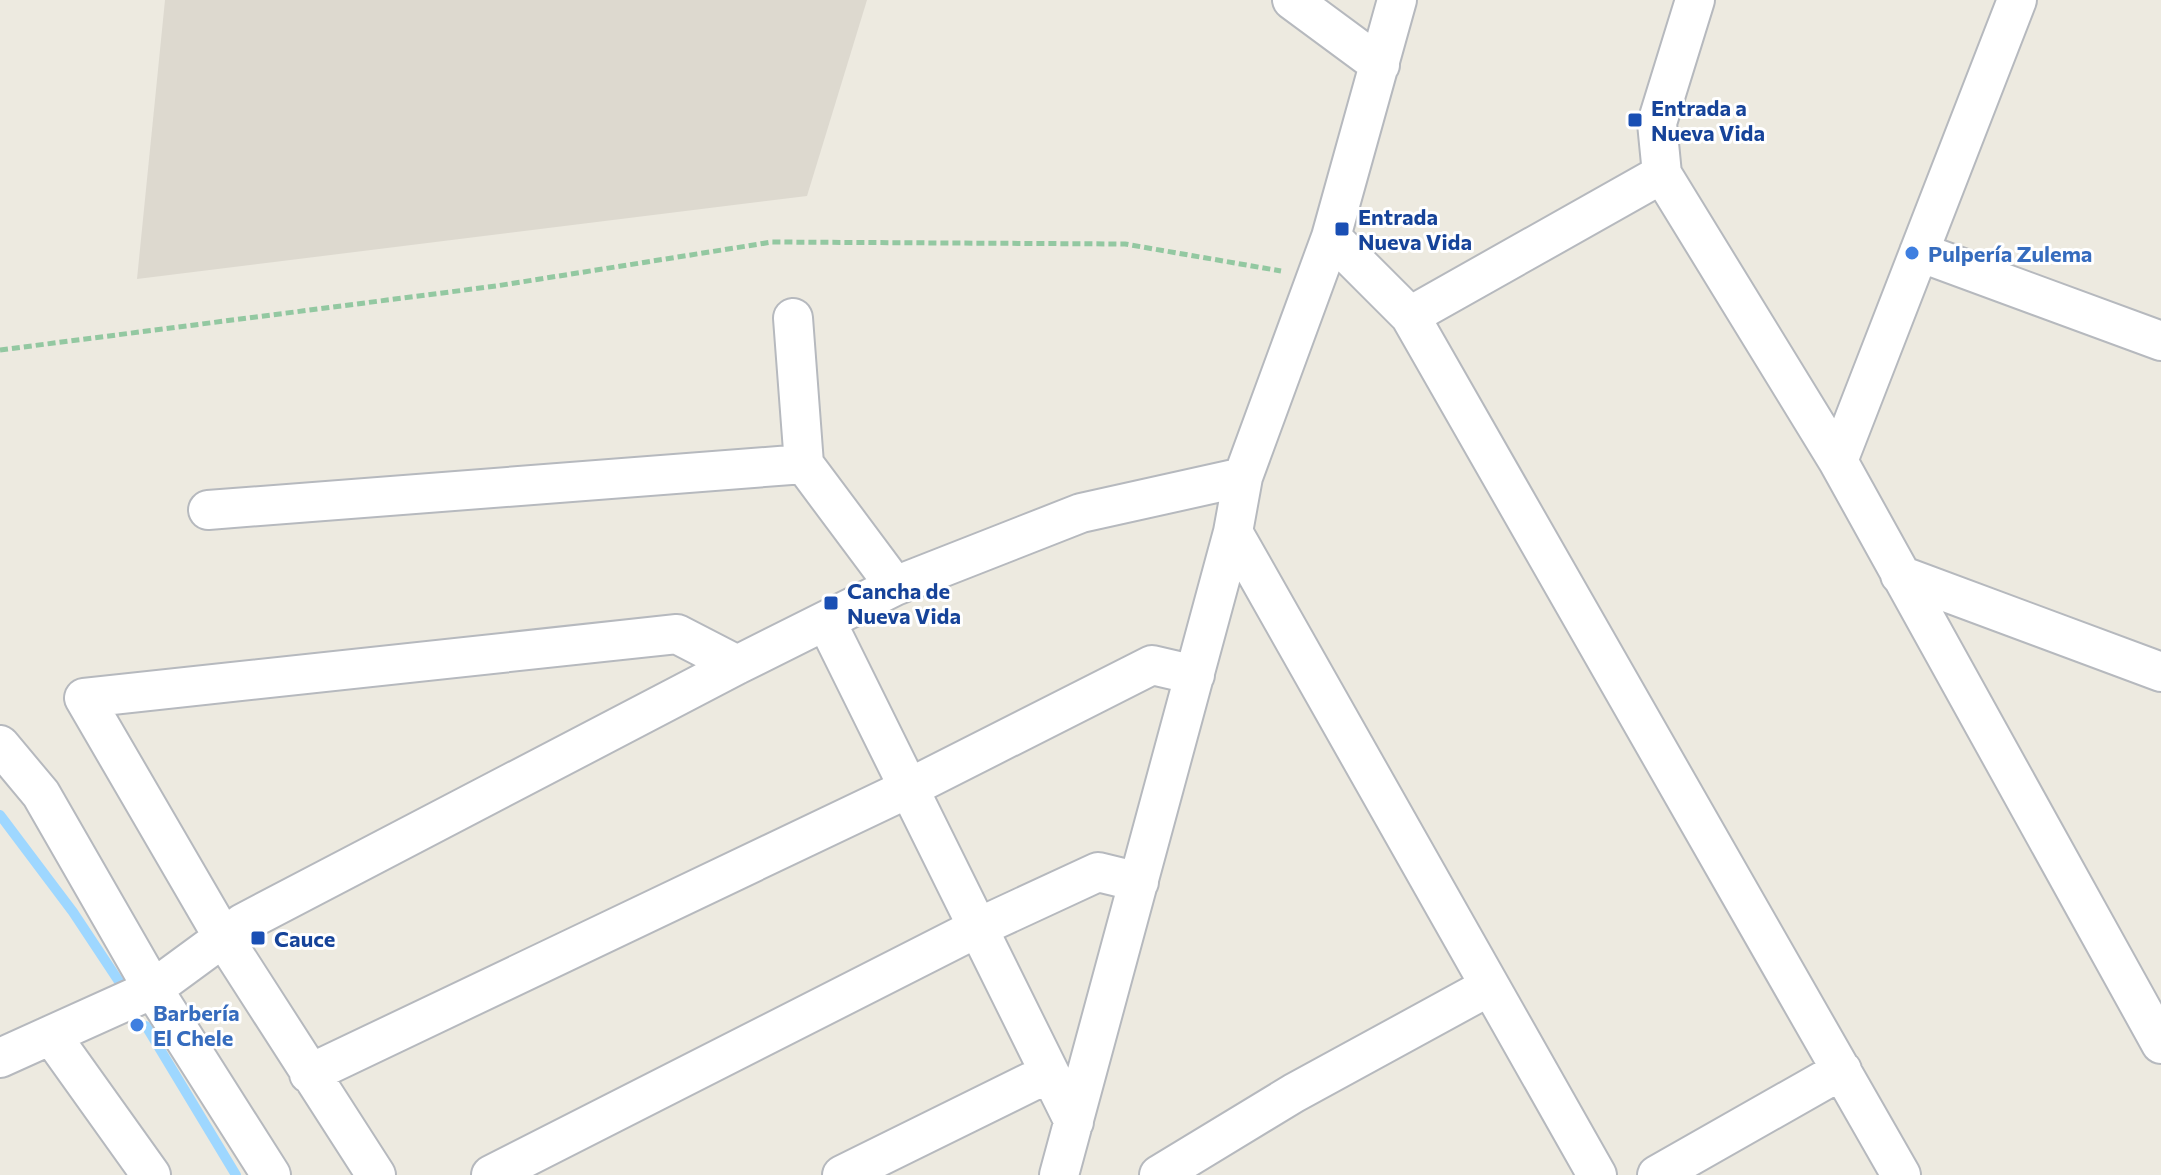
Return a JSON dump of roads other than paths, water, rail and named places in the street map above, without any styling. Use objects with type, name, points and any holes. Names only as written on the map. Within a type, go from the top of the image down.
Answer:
[{"type":"street","points":[[1292,0],[1380,65]]},
{"type":"street","points":[[1059,1175],[1233,532],[1243,477],[1331,237],[1397,0]]},
{"type":"street","points":[[1695,0],[1657,123],[1662,174],[1838,461],[2158,1035]]},
{"type":"street","points":[[1838,461],[2017,0]]},
{"type":"street","points":[[1410,316],[1662,174]]},
{"type":"street","points":[[1331,237],[1410,316],[1901,1175]]},
{"type":"street","points":[[1919,252],[2161,341]]},
{"type":"street","points":[[793,318],[804,464],[895,586]]},
{"type":"street","points":[[208,510],[804,464]]},
{"type":"street","points":[[0,1058],[153,989],[243,923],[895,586],[1081,513],[1243,477]]},
{"type":"street","points":[[1233,532],[1597,1175]]},
{"type":"street","points":[[1900,575],[2161,672]]},
{"type":"street","points":[[826,621],[1074,1122]]},
{"type":"street","points":[[376,1175],[223,937],[84,698],[677,634],[737,665]]},
{"type":"street","points":[[309,1074],[909,788],[1152,665],[1195,675]]},
{"type":"street","points":[[0,745],[41,794],[153,989],[271,1175]]},
{"type":"street","points":[[491,1175],[977,928],[1098,872],[1139,882]]},
{"type":"street","points":[[1159,1175],[1294,1093],[1490,986]]},
{"type":"street","points":[[51,1035],[151,1175]]},
{"type":"street","points":[[1657,1175],[1842,1070]]},
{"type":"street","points":[[842,1175],[1049,1073]]},
{"type":"waterway","points":[[0,815],[73,912],[122,986]]},
{"type":"waterway","points":[[146,1026],[236,1175]]},
{"type":"place","name":"Entrada a Nueva Vida","points":[[1635,120]]},
{"type":"place","name":"Entrada Nueva Vida","points":[[1342,229]]},
{"type":"place","name":"Pulpería Zulema","points":[[1912,253]]},
{"type":"place","name":"Cancha de Nueva Vida","points":[[831,603]]},
{"type":"place","name":"Cauce","points":[[258,938]]},
{"type":"place","name":"Barbería El Chele","points":[[137,1025]]}]
